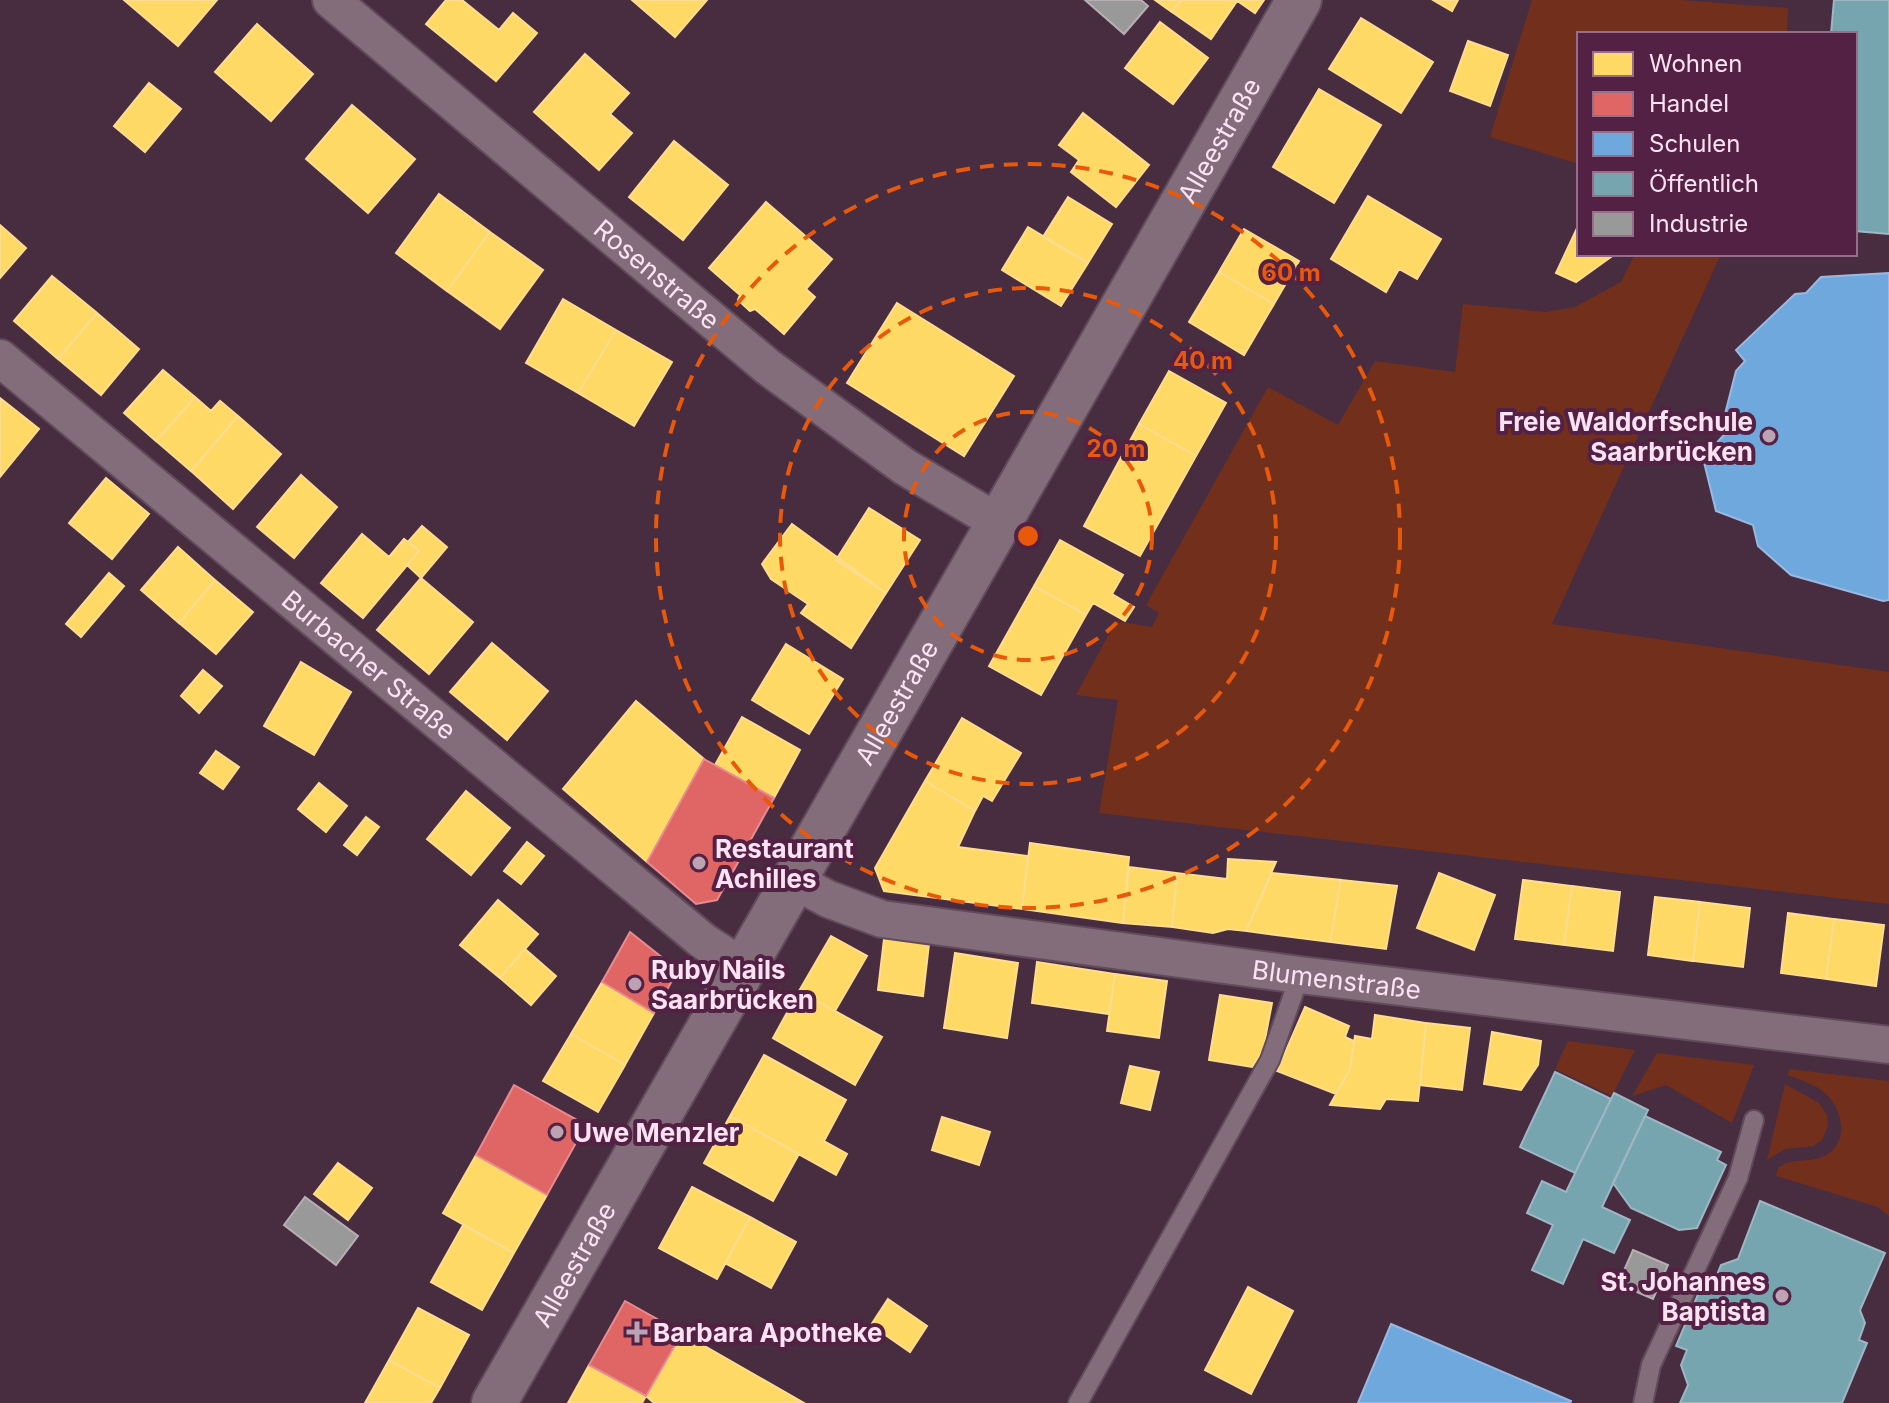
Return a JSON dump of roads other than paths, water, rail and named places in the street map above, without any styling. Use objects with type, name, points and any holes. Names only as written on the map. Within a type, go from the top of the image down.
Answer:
[{"type":"street","name":"Rosenstraße","points":[[331,0],[768,367],[905,467],[1001,524]]},
{"type":"street","name":"Alleestraße","points":[[494,1403],[1299,0]]},
{"type":"street","name":"Burbacher Straße","points":[[0,358],[703,941],[743,967]]},
{"type":"street","name":"Blumenstraße","points":[[793,880],[828,899],[882,919],[1300,975],[1889,1045]]},
{"type":"lane","points":[[1078,1403],[1270,1060],[1300,975]]},
{"type":"lane","points":[[1643,1403],[1651,1365],[1738,1178],[1754,1120]]},
{"type":"place","name":"Freie Waldorfschule Saarbrücken","points":[[1769,436]]},
{"type":"place","name":"Restaurant Achilles","points":[[699,863]]},
{"type":"place","name":"Ruby Nails Saarbrücken","points":[[635,984]]},
{"type":"place","name":"Uwe Menzler","points":[[557,1132]]},
{"type":"place","name":"St. Johannes Baptista","points":[[1782,1296]]},
{"type":"place","name":"Barbara Apotheke","points":[[637,1332]]}]
